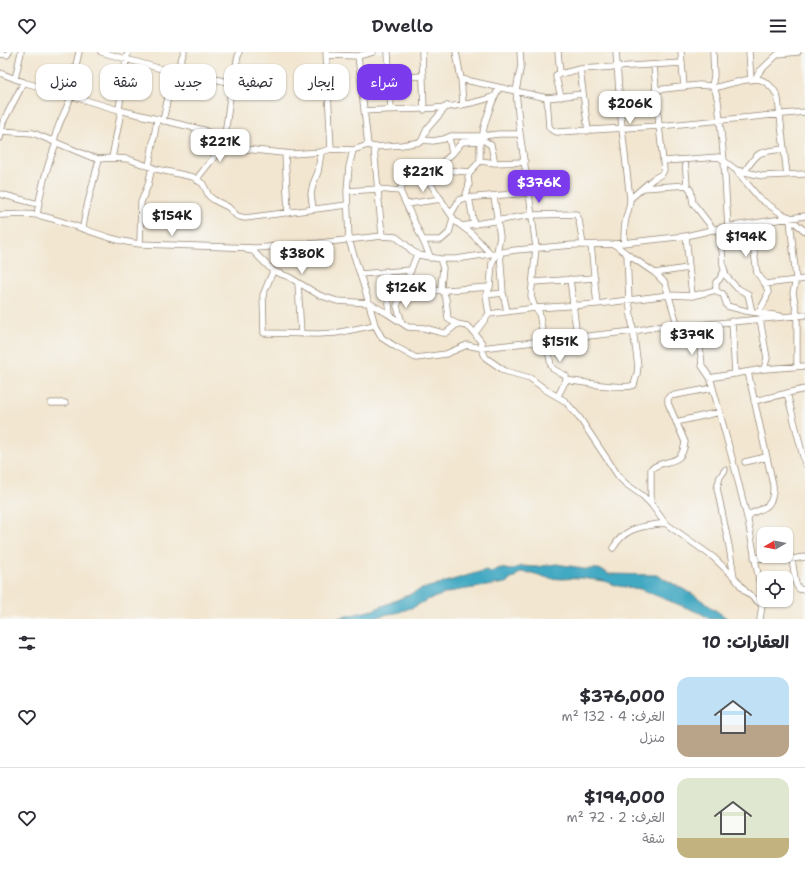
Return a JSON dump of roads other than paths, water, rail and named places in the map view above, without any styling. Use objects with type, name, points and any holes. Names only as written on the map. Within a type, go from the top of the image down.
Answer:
[{"type":"street","points":[[0,54],[7,55],[9,52]]},
{"type":"street","points":[[14,79],[22,52]]},
{"type":"street","points":[[76,64],[79,52]]},
{"type":"street","points":[[101,52],[160,69]]},
{"type":"street","points":[[112,158],[128,52]]},
{"type":"street","points":[[179,64],[184,52]]},
{"type":"street","points":[[236,64],[239,52]]},
{"type":"street","points":[[331,149],[326,54],[358,56],[373,52]]},
{"type":"street","points":[[388,52],[389,64]]},
{"type":"street","points":[[422,52],[424,110]]},
{"type":"street","points":[[456,52],[461,79],[463,104]]},
{"type":"street","points":[[520,52],[521,65],[516,91],[520,134],[536,248],[531,296],[535,308],[539,312],[553,369],[565,375],[566,380],[558,396]]},
{"type":"street","points":[[558,52],[560,73]]},
{"type":"street","points":[[616,52],[622,129],[630,199],[624,232],[624,242]]},
{"type":"street","points":[[681,52],[684,87]]},
{"type":"street","points":[[713,52],[713,87],[718,97],[728,227]]},
{"type":"street","points":[[749,52],[753,79]]},
{"type":"street","points":[[753,79],[778,54],[798,52]]},
{"type":"street","points":[[358,56],[360,89],[378,189],[382,236]]},
{"type":"street","points":[[561,97],[556,77],[556,75],[560,73],[580,69],[682,63]]},
{"type":"street","points":[[630,199],[653,179],[662,174],[664,170],[654,64]]},
{"type":"street","points":[[580,69],[588,131]]},
{"type":"street","points":[[0,74],[36,86]]},
{"type":"street","points":[[412,77],[423,76]]},
{"type":"street","points":[[461,79],[547,98],[583,94]]},
{"type":"street","points":[[656,90],[700,85],[713,87],[753,79],[760,80],[768,84],[775,91],[778,99],[787,175]]},
{"type":"street","points":[[0,138],[3,122],[24,82]]},
{"type":"street","points":[[474,225],[467,198],[469,185],[468,176],[480,161],[482,139],[495,96],[499,88]]},
{"type":"street","points":[[364,110],[424,110],[481,101],[495,96]]},
{"type":"street","points":[[547,98],[549,125],[552,130],[556,132],[622,129],[805,112]]},
{"type":"street","points":[[36,215],[55,143],[58,125],[70,100]]},
{"type":"street","points":[[85,100],[204,130],[232,147],[285,153],[321,152],[331,149],[353,150],[371,146],[402,145],[421,142],[422,140],[450,137],[462,139],[482,139],[500,134],[520,134]]},
{"type":"street","points":[[140,244],[141,202],[148,185],[150,167],[160,120],[166,100]]},
{"type":"street","points":[[198,181],[199,176],[214,157],[222,140],[229,100]]},
{"type":"street","points":[[391,100],[391,109]]},
{"type":"street","points":[[422,140],[427,129],[447,106]]},
{"type":"street","points":[[1,131],[19,133],[31,132],[91,157],[99,159],[112,158],[128,160],[192,177],[203,184],[209,196],[214,200],[228,207],[237,216],[245,218],[347,205]]},
{"type":"street","points":[[450,137],[452,154]]},
{"type":"street","points":[[423,179],[452,154],[462,139]]},
{"type":"street","points":[[482,139],[492,145],[496,163]]},
{"type":"street","points":[[745,171],[759,154],[784,149]]},
{"type":"street","points":[[353,150],[348,167],[347,205],[349,240],[375,325],[382,338],[416,358],[446,354],[467,345],[481,348],[634,331],[655,327],[678,327],[805,315]]},
{"type":"street","points":[[314,209],[311,194],[318,172],[321,152]]},
{"type":"street","points":[[285,153],[288,213]]},
{"type":"street","points":[[664,161],[719,157],[736,170],[759,198],[782,214],[790,217],[805,231]]},
{"type":"street","points":[[83,228],[86,205],[93,185],[99,159]]},
{"type":"street","points":[[685,160],[687,185],[691,191],[693,203],[716,229],[726,276],[737,288],[748,294],[752,312]]},
{"type":"street","points":[[480,161],[496,163],[525,162]]},
{"type":"street","points":[[433,169],[470,172]]},
{"type":"street","points":[[736,170],[763,176],[805,174]]},
{"type":"street","points":[[431,258],[400,191],[404,180],[423,179],[430,183],[455,221],[472,234],[490,253]]},
{"type":"street","points":[[643,188],[687,185]]},
{"type":"street","points":[[347,191],[378,189],[400,191]]},
{"type":"street","points":[[423,240],[441,240],[449,233],[452,216],[459,200],[529,193]]},
{"type":"street","points":[[0,196],[38,204]]},
{"type":"street","points":[[494,196],[500,238],[498,252],[503,293],[507,311]]},
{"type":"street","points":[[407,204],[441,199]]},
{"type":"street","points":[[462,226],[532,215],[576,214],[579,220],[583,245]]},
{"type":"street","points":[[0,215],[36,215],[83,228],[126,243],[140,244],[256,248],[382,236],[396,237],[417,254],[440,259],[456,259],[490,253],[536,248],[614,244],[686,236],[716,229],[805,216]]},
{"type":"street","points":[[790,217],[796,279],[793,294],[797,315],[797,366]]},
{"type":"street","points":[[750,224],[757,273],[766,285],[767,296],[759,312]]},
{"type":"street","points":[[686,236],[692,296]]},
{"type":"street","points":[[614,244],[655,273],[665,283],[678,327]]},
{"type":"street","points":[[591,245],[597,304]]},
{"type":"street","points":[[239,248],[252,251],[274,271],[298,282],[319,295],[337,301],[369,303],[378,307],[408,327],[424,328],[446,333],[457,324]]},
{"type":"street","points":[[489,314],[486,295],[490,287],[492,262],[498,252]]},
{"type":"street","points":[[402,323],[396,306],[417,254]]},
{"type":"street","points":[[566,380],[630,387],[634,385],[638,374],[638,366],[629,300],[627,254]]},
{"type":"street","points":[[440,259],[443,268],[441,280],[442,290],[446,299],[448,318],[457,324],[467,326],[475,333],[482,343],[481,348],[486,358],[505,371],[530,378],[546,390],[565,401],[579,417],[619,477],[643,496],[665,523],[700,547],[734,577],[745,591],[757,601]]},
{"type":"street","points":[[655,273],[688,268]]},
{"type":"street","points":[[360,274],[411,270]]},
{"type":"street","points":[[274,271],[263,295],[264,333],[336,333],[375,325]]},
{"type":"street","points":[[386,271],[390,315]]},
{"type":"street","points":[[716,290],[716,282],[719,280],[724,271]]},
{"type":"street","points":[[533,282],[595,278]]},
{"type":"street","points":[[764,284],[805,278]]},
{"type":"street","points":[[570,279],[577,337]]},
{"type":"street","points":[[298,282],[301,334]]},
{"type":"street","points":[[402,294],[490,287]]},
{"type":"street","points":[[475,333],[489,314],[535,308],[597,304],[669,295],[692,296],[716,290]]},
{"type":"street","points":[[716,290],[723,294],[728,306],[752,312],[784,317]]},
{"type":"street","points":[[486,295],[503,293]]},
{"type":"street","points":[[760,319],[767,358],[764,369]]},
{"type":"street","points":[[732,321],[736,374]]},
{"type":"street","points":[[698,325],[702,366],[711,379],[712,388],[720,412],[748,521],[757,572]]},
{"type":"street","points":[[711,379],[764,369],[805,366]]},
{"type":"street","points":[[748,372],[773,485],[772,499],[769,505],[751,513],[748,516],[748,521]]},
{"type":"street","points":[[651,504],[651,469],[656,465],[674,460],[683,454],[685,442],[668,402],[668,398],[670,396],[712,388]]},
{"type":"street","points":[[754,401],[805,389]]},
{"type":"street","points":[[787,393],[803,447],[805,464]]},
{"type":"street","points":[[52,403],[64,403]]},
{"type":"street","points":[[676,422],[720,412]]},
{"type":"street","points":[[745,462],[766,457]]},
{"type":"street","points":[[725,470],[720,477],[717,488],[734,577]]},
{"type":"street","points":[[613,548],[620,537],[629,531],[641,527],[665,523]]},
{"type":"street","points":[[793,560],[805,557]]},
{"type":"street","points":[[792,563],[796,584],[799,589],[805,590]]},
{"type":"street","points":[[760,619],[762,607]]},
{"type":"water","points":[[556,564],[582,569],[599,569],[609,574],[657,575],[694,595],[728,619],[709,619],[702,614],[640,589],[618,586],[604,581],[580,578],[548,578],[532,573],[521,572],[506,583],[454,591],[396,613],[372,619],[334,619],[373,610],[422,589],[486,570],[491,572],[500,568],[511,570],[521,566],[536,567]]}]
